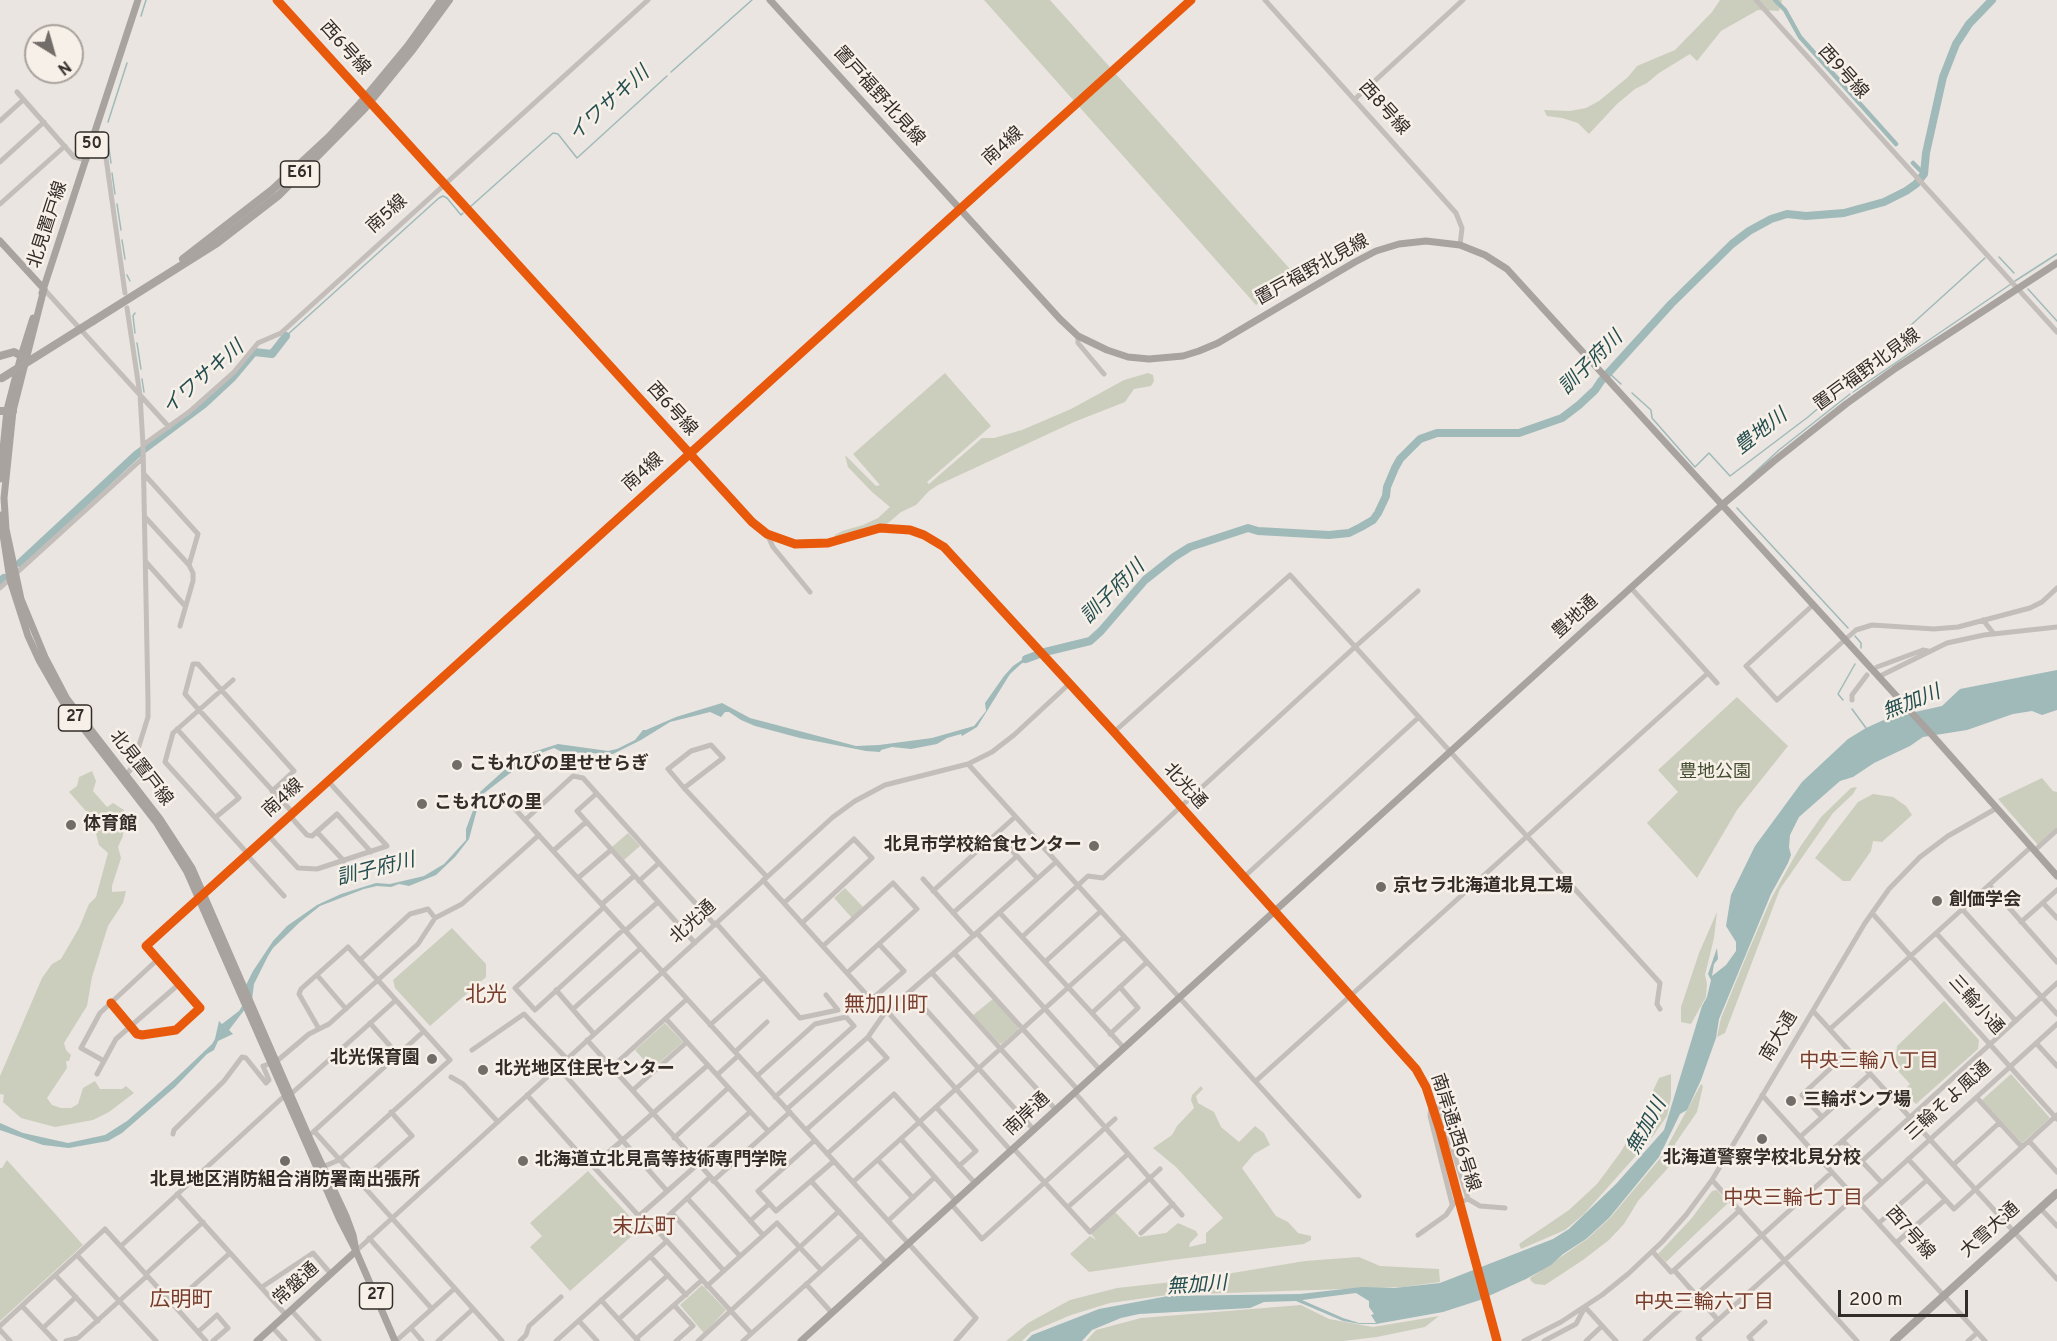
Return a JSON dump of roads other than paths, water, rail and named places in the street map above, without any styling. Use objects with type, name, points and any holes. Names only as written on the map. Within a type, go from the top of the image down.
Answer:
[{"type":"highway","name":"E61","points":[[114,308],[213,237],[272,190],[321,145],[387,72],[441,0]]},
{"type":"highway","name":"E61","points":[[1,379],[217,243],[279,195],[364,109],[449,0]]},
{"type":"highway","points":[[0,356],[14,352],[24,357]]},
{"type":"highway","name":"大雪大通","points":[[1894,1341],[2057,1193]]},
{"type":"main road","name":"北見置戸線","points":[[0,479],[7,410],[138,0]]},
{"type":"main road","name":"置戸福野北見線","points":[[770,0],[960,210],[1078,336],[1128,357],[1149,359],[1183,356],[1218,343],[1376,251],[1399,244],[1426,241],[1460,245],[1485,255],[1507,269],[1722,505],[1846,404],[2014,285],[2057,263]]},
{"type":"main road","points":[[0,241],[44,289]]},
{"type":"main road","name":"北見置戸線","points":[[7,410],[4,498],[13,578]]},
{"type":"main road","points":[[1722,505],[2057,876]]},
{"type":"main road","name":"豊地通","points":[[1275,912],[1722,505]]},
{"type":"main road","name":"北見置戸線","points":[[0,515],[13,578],[55,678],[67,699],[177,853],[202,896],[288,1095],[308,1134],[320,1168],[353,1235],[356,1251],[395,1341]]},
{"type":"main road","name":"南岸通","points":[[801,1341],[1275,912]]},
{"type":"main road","name":"常盤通","points":[[257,1341],[356,1251]]},
{"type":"street","name":"西6号線","points":[[277,0],[362,94]]},
{"type":"street","name":"南5線","points":[[0,588],[169,427],[234,372],[254,346],[280,333],[648,0]]},
{"type":"street","name":"南4線","points":[[157,960],[146,946],[1191,0]]},
{"type":"street","name":"西8号線","points":[[1265,0],[1456,213],[1462,228],[1460,245]]},
{"type":"street","points":[[1355,99],[1463,0]]},
{"type":"street","name":"西9号線","points":[[1756,0],[2057,332]]},
{"type":"street","points":[[17,92],[74,157],[87,160]]},
{"type":"street","points":[[0,121],[23,100]]},
{"type":"street","name":"西6号線","points":[[373,106],[752,522],[767,534],[783,542],[811,545],[828,543],[880,528],[910,530],[924,535],[944,547],[1069,684]]},
{"type":"street","points":[[0,162],[44,122]]},
{"type":"street","points":[[92,145],[105,151],[125,293]]},
{"type":"street","points":[[0,204],[65,146]]},
{"type":"street","points":[[44,289],[169,427]]},
{"type":"street","points":[[124,777],[132,768],[148,717],[143,451],[140,395],[127,308]]},
{"type":"street","points":[[1078,336],[1077,344],[1104,374]]},
{"type":"street","points":[[144,474],[198,534],[189,565]]},
{"type":"street","points":[[144,517],[189,565],[193,573],[193,581],[180,626]]},
{"type":"street","points":[[767,534],[773,547],[810,592]]},
{"type":"street","points":[[146,562],[185,606]]},
{"type":"street","points":[[1114,732],[1290,575],[1660,983],[1657,1004],[1660,1009]]},
{"type":"street","points":[[1631,588],[1717,683]]},
{"type":"street","points":[[1813,605],[1746,666],[1778,700],[1856,630],[1872,625],[1934,629],[1958,627],[2030,608],[2042,602],[2057,588]]},
{"type":"street","points":[[1022,937],[1088,876],[1103,878],[1418,591]]},
{"type":"street","points":[[1983,620],[1994,634]]},
{"type":"street","points":[[1880,678],[1947,643],[1994,634],[2057,627]]},
{"type":"street","points":[[1877,667],[1923,650],[1929,652]]},
{"type":"street","points":[[272,790],[294,771],[198,664],[193,664],[184,692],[272,790],[307,835],[312,836],[337,814],[371,852]]},
{"type":"street","points":[[1256,1081],[1708,673]]},
{"type":"street","points":[[1852,700],[1852,695],[1867,675]]},
{"type":"street","points":[[233,680],[173,733],[165,762],[284,896]]},
{"type":"street","name":"北光通","points":[[356,1251],[833,818],[855,801],[885,785],[968,764],[992,752],[1014,735],[1069,684],[1275,912]]},
{"type":"street","points":[[1244,877],[1419,717]]},
{"type":"street","points":[[177,729],[239,798],[216,817]]},
{"type":"street","points":[[684,788],[723,758],[711,745],[691,751],[668,769],[684,788],[765,879],[784,903],[847,973],[1090,1232],[1160,1169]]},
{"type":"street","points":[[968,764],[1359,1196]]},
{"type":"street","points":[[525,820],[573,777],[583,778],[800,1018],[838,1010],[826,995]]},
{"type":"street","points":[[268,835],[298,868],[317,869],[387,846],[328,781]]},
{"type":"street","points":[[596,794],[577,812],[695,943]]},
{"type":"street","name":"南大通","points":[[1524,1341],[1585,1307],[1628,1274],[1653,1252],[1686,1215],[1712,1180],[1872,913],[1889,889],[1920,857],[1948,836],[1997,808]]},
{"type":"street","points":[[516,810],[976,1318],[956,1341]]},
{"type":"street","points":[[933,891],[1015,817]]},
{"type":"street","points":[[553,851],[586,822]]},
{"type":"street","points":[[1830,1029],[1989,885],[2057,830]]},
{"type":"street","points":[[317,832],[344,861]]},
{"type":"street","points":[[997,834],[1037,878]]},
{"type":"street","points":[[173,1134],[174,1130],[224,1081],[239,1060],[246,1058],[266,1083],[269,1080],[263,1066],[274,1062],[300,1040],[329,1024],[418,944],[435,918],[462,904],[539,835]]},
{"type":"street","points":[[784,903],[854,839],[872,858],[802,923]]},
{"type":"street","points":[[578,878],[611,850]]},
{"type":"street","points":[[953,913],[1017,856]]},
{"type":"street","points":[[655,1228],[687,1198],[768,1131],[868,1037],[886,1012],[1056,862]]},
{"type":"street","points":[[658,902],[535,1010],[515,988],[603,906],[659,863]]},
{"type":"street","points":[[922,879],[1100,1070]]},
{"type":"street","points":[[823,946],[892,883],[917,909],[847,973]]},
{"type":"street","points":[[1989,885],[2057,962]]},
{"type":"street","points":[[2021,922],[2057,890]]},
{"type":"street","points":[[2043,903],[2057,918]]},
{"type":"street","points":[[360,960],[410,914],[428,909],[435,918]]},
{"type":"street","points":[[1962,909],[2057,1014]]},
{"type":"street","points":[[1045,962],[1101,911]]},
{"type":"street","name":"南岸通;西6号線","points":[[1275,912],[1416,1069],[1426,1086],[1497,1341]]},
{"type":"street","points":[[1000,913],[1124,1048]]},
{"type":"street","name":"三輪小通","points":[[1872,913],[2056,1117]]},
{"type":"street","points":[[1936,933],[2016,1021]]},
{"type":"street","points":[[854,1182],[1124,937]]},
{"type":"street","points":[[872,1000],[904,971],[879,944]]},
{"type":"street","points":[[320,1029],[299,994],[301,989],[348,947],[450,1060],[339,1160],[320,1168]]},
{"type":"street","points":[[573,1009],[641,948]]},
{"type":"street","points":[[954,953],[1022,1028],[1182,1215]]},
{"type":"street","points":[[104,1061],[81,1048],[100,1013],[157,960],[200,1008],[176,1030],[142,1035],[137,1034],[111,1003]]},
{"type":"street","points":[[1092,1013],[1147,962]]},
{"type":"street","points":[[932,973],[1056,1110]]},
{"type":"street","points":[[317,975],[346,1009]]},
{"type":"street","points":[[711,1025],[764,977]]},
{"type":"street","points":[[1862,1161],[2057,983]]},
{"type":"street","points":[[97,1074],[116,1039],[179,984]]},
{"type":"street","points":[[1110,1034],[1138,1008],[1120,987]]},
{"type":"street","points":[[556,990],[594,1034]]},
{"type":"street","points":[[910,992],[1034,1130]]},
{"type":"street","points":[[612,1067],[687,999]]},
{"type":"street","points":[[121,1246],[396,1000]]},
{"type":"street","points":[[1813,1011],[2057,1279]]},
{"type":"street","points":[[472,1050],[524,1014],[567,1059]]},
{"type":"street","points":[[757,1076],[815,1024],[846,1017],[854,1026],[775,1096]]},
{"type":"street","points":[[666,1018],[768,1131]]},
{"type":"street","points":[[717,1075],[767,1022]]},
{"type":"street","points":[[370,1023],[398,1055]]},
{"type":"street","name":"三輪そよ風通","points":[[1860,1203],[2057,1024]]},
{"type":"street","points":[[424,1031],[308,1134],[339,1160],[498,1340]]},
{"type":"street","points":[[806,1130],[887,1058],[868,1037]]},
{"type":"street","points":[[587,1040],[763,1235]]},
{"type":"street","points":[[633,1090],[687,1042]]},
{"type":"street","points":[[2036,1043],[2057,1066]]},
{"type":"street","points":[[1822,1118],[1802,1095],[1849,1051]]},
{"type":"street","points":[[593,1166],[708,1065]]},
{"type":"street","points":[[558,1067],[667,1191]]},
{"type":"street","points":[[1800,1137],[1870,1074]]},
{"type":"street","points":[[451,1077],[463,1084],[498,1122]]},
{"type":"street","points":[[674,1138],[729,1088]]},
{"type":"street","points":[[828,1154],[894,1094],[975,1183]]},
{"type":"street","points":[[527,1095],[585,1160],[649,1227],[655,1228],[751,1333]]},
{"type":"street","name":"西7号線","points":[[1762,1095],[1985,1341]]},
{"type":"street","points":[[1821,1160],[1891,1097]]},
{"type":"street","points":[[1977,1098],[2022,1147]]},
{"type":"street","points":[[1432,1103],[1441,1111],[1465,1200],[1480,1206],[1505,1208]]},
{"type":"street","points":[[1418,1235],[1446,1215],[1454,1203],[1430,1116],[1432,1103]]},
{"type":"street","points":[[936,1107],[976,1151],[959,1166]]},
{"type":"street","points":[[359,1183],[412,1136],[392,1112]]},
{"type":"street","points":[[639,1216],[750,1112]]},
{"type":"street","points":[[1908,1159],[1954,1209],[2056,1117]]},
{"type":"street","points":[[901,1139],[935,1178],[982,1239],[1115,1119]]},
{"type":"street","points":[[1953,1165],[1999,1123]]},
{"type":"street","points":[[815,1140],[758,1191],[769,1204],[776,1211],[834,1161]]},
{"type":"street","points":[[1844,1141],[1882,1183]]},
{"type":"street","points":[[2029,1141],[2057,1172]]},
{"type":"street","points":[[1068,1207],[1128,1154]]},
{"type":"street","points":[[878,1160],[913,1198]]},
{"type":"street","points":[[1645,1341],[1832,1172]]},
{"type":"street","points":[[888,1221],[935,1178]]},
{"type":"street","points":[[1712,1180],[1857,1341]]},
{"type":"street","points":[[1878,1223],[1927,1180]]},
{"type":"street","points":[[811,1181],[887,1264]]},
{"type":"street","points":[[177,1194],[262,1287],[319,1341]]},
{"type":"street","points":[[1701,1341],[1698,1338],[1855,1197]]},
{"type":"street","points":[[687,1198],[740,1256]]},
{"type":"street","points":[[1896,1243],[1945,1200]]},
{"type":"street","points":[[750,1221],[769,1204]]},
{"type":"street","points":[[1141,1233],[1173,1204]]},
{"type":"street","points":[[2041,1209],[2057,1226]]},
{"type":"street","points":[[1653,1252],[1671,1272],[1740,1210]]},
{"type":"street","points":[[698,1341],[839,1212]]},
{"type":"street","points":[[672,1213],[724,1271]]},
{"type":"street","points":[[66,1341],[78,1338],[98,1321],[203,1222]]},
{"type":"street","points":[[707,1286],[777,1223],[821,1270]]},
{"type":"street","points":[[10,1341],[0,1328],[105,1229],[206,1341]]},
{"type":"street","points":[[744,1341],[861,1235]]},
{"type":"street","points":[[369,1238],[432,1309]]},
{"type":"street","points":[[556,1341],[667,1241]]},
{"type":"street","points":[[173,1304],[230,1253]]},
{"type":"street","points":[[262,1287],[313,1253],[331,1274]]},
{"type":"street","points":[[77,1255],[156,1341]]},
{"type":"street","points":[[650,1256],[686,1295]]},
{"type":"street","points":[[1674,1270],[1718,1320]]},
{"type":"street","points":[[55,1275],[98,1321]]},
{"type":"street","points":[[619,1319],[668,1275]]},
{"type":"street","points":[[601,1300],[637,1340],[702,1280]]},
{"type":"street","points":[[806,1284],[832,1313]]},
{"type":"street","points":[[395,1341],[454,1289]]},
{"type":"street","points":[[43,1328],[76,1297]]},
{"type":"street","points":[[520,1341],[526,1335],[529,1326],[561,1297]]},
{"type":"street","points":[[674,1305],[693,1326],[676,1341]]},
{"type":"street","points":[[22,1306],[55,1341]]},
{"type":"street","points":[[1544,1341],[1576,1324],[1585,1307],[1616,1341]]},
{"type":"street","points":[[438,1341],[473,1310]]},
{"type":"street","points":[[198,1332],[217,1315],[228,1328],[213,1341]]},
{"type":"street","points":[[579,1321],[597,1341]]},
{"type":"street","points":[[1752,1341],[1749,1337],[1765,1323]]},
{"type":"street","points":[[1586,1341],[1602,1326]]},
{"type":"street","points":[[272,1327],[285,1341]]},
{"type":"street","points":[[411,1328],[422,1341]]},
{"type":"street","points":[[1968,1341],[1977,1333]]},
{"type":"street","points":[[683,1335],[689,1341]]},
{"type":"water","name":"訓子府川","points":[[1032,653],[1035,656],[1010,674],[977,727],[962,736],[961,734],[947,738],[937,744],[911,749],[892,747],[880,752],[866,751],[800,738],[755,726],[729,712],[725,712],[721,717],[710,712],[670,722],[613,754],[562,752],[554,748],[541,753],[522,764],[483,794],[469,839],[455,857],[436,875],[409,886],[399,884],[391,887],[377,886],[364,889],[320,906],[300,922],[273,948],[268,956],[254,984],[252,1000],[229,1030],[233,1034],[218,1041],[214,1050],[122,1133],[108,1141],[69,1148],[43,1145],[0,1130],[0,1123],[23,1133],[68,1143],[105,1135],[127,1121],[212,1044],[219,1021],[222,1024],[239,1011],[244,1003],[245,987],[253,971],[273,941],[287,926],[317,905],[341,894],[376,883],[390,884],[424,876],[444,864],[466,840],[466,829],[480,792],[511,764],[530,753],[558,744],[608,751],[617,749],[635,740],[643,730],[722,703],[750,718],[856,746],[932,738],[974,726],[986,711],[985,703],[1004,676],[1013,666]]},
{"type":"water","points":[[2057,670],[2057,710],[2042,715],[2032,711],[2013,714],[1967,730],[1923,737],[1853,777],[1840,781],[1799,817],[1790,835],[1791,855],[1788,863],[1771,894],[1719,1019],[1716,1038],[1687,1110],[1680,1114],[1659,1157],[1609,1218],[1586,1239],[1551,1265],[1480,1300],[1443,1312],[1376,1324],[1360,1324],[1343,1321],[1296,1301],[1264,1302],[1250,1308],[1139,1314],[1121,1318],[1092,1330],[1082,1341],[1026,1341],[1032,1335],[1099,1309],[1168,1296],[1300,1294],[1362,1287],[1394,1288],[1440,1283],[1553,1239],[1569,1229],[1616,1184],[1664,1130],[1702,1006],[1707,997],[1711,980],[1708,974],[1717,948],[1718,959],[1714,964],[1712,976],[1726,965],[1736,951],[1736,942],[1726,926],[1731,895],[1755,846],[1802,782],[1848,739],[1888,718],[1942,706],[1960,689]],"holes":[[[1356,1293],[1369,1301],[1369,1307],[1374,1314],[1371,1315],[1376,1323],[1359,1323],[1302,1300]]]},
{"type":"waterway","points":[[141,16],[146,0]]},
{"type":"waterway","name":"イワサキ川","points":[[671,72],[752,0]]},
{"type":"waterway","points":[[1775,0],[1785,10],[1800,37],[1896,144]]},
{"type":"waterway","name":"訓子府川","points":[[1026,659],[1090,641],[1145,580],[1190,547],[1248,528],[1258,531],[1329,535],[1349,533],[1361,527],[1373,520],[1378,513],[1400,459],[1420,439],[1437,433],[1519,433],[1562,418],[1595,390],[1671,304],[1732,244],[1749,231],[1771,219],[1787,214],[1806,216],[1844,213],[1884,202],[1906,191],[1924,174],[1926,153],[1943,77],[1956,44],[1969,24],[1992,0]]},
{"type":"waterway","points":[[108,122],[127,63]]},
{"type":"waterway","name":"イワサキ川","points":[[470,207],[553,133],[558,134],[577,158],[667,76]]},
{"type":"waterway","points":[[107,134],[111,163]]},
{"type":"waterway","points":[[1913,163],[1924,174]]},
{"type":"waterway","points":[[112,173],[115,194]]},
{"type":"waterway","name":"イワサキ川","points":[[286,336],[439,198],[443,196],[447,198],[461,215],[463,213]]},
{"type":"waterway","points":[[117,204],[121,230]]},
{"type":"waterway","points":[[122,240],[125,259]]},
{"type":"waterway","name":"豊地川","points":[[2015,281],[2057,254]]},
{"type":"waterway","name":"豊地川","points":[[1999,257],[2014,273]]},
{"type":"waterway","name":"豊地川","points":[[1847,383],[1985,258]]},
{"type":"waterway","points":[[127,275],[130,281]]},
{"type":"waterway","points":[[1853,392],[2011,284]]},
{"type":"waterway","name":"豊地川","points":[[2028,289],[2057,321]]},
{"type":"waterway","points":[[135,313],[133,316],[135,333]]},
{"type":"waterway","name":"イワサキ川","points":[[20,563],[136,455],[204,404],[233,377],[254,352],[272,354],[286,336]]},
{"type":"waterway","points":[[137,343],[141,369]]},
{"type":"waterway","name":"豊地川","points":[[1609,373],[1621,384]]},
{"type":"waterway","points":[[142,379],[144,392]]},
{"type":"waterway","name":"豊地川","points":[[1632,393],[1651,410],[1652,418],[1695,467],[1709,453],[1730,476],[1808,417],[1843,387]]},
{"type":"waterway","points":[[1728,497],[1779,450],[1850,394]]},
{"type":"waterway","points":[[1737,508],[1848,628]]},
{"type":"waterway","name":"イワサキ川","points":[[0,581],[4,578]]},
{"type":"waterway","points":[[1855,636],[1861,643],[1861,648]]},
{"type":"waterway","points":[[1843,700],[1838,694],[1855,664]]},
{"type":"waterway","points":[[1852,709],[1866,728]]},
{"type":"place","name":"こもれびの里せせらぎ","points":[[457,765]]},
{"type":"place","name":"こもれびの里","points":[[422,804]]},
{"type":"place","name":"体育館","points":[[71,825]]},
{"type":"place","name":"北見市学校給食センター","points":[[1094,846]]},
{"type":"place","name":"京セラ北海道北見工場","points":[[1381,887]]},
{"type":"place","name":"創価学会","points":[[1937,901]]},
{"type":"place","name":"北光保育園","points":[[432,1059]]},
{"type":"place","name":"北光地区住民センター","points":[[483,1070]]},
{"type":"place","name":"三輪ポンプ場","points":[[1791,1101]]},
{"type":"place","name":"北海道警察学校北見分校","points":[[1762,1139]]},
{"type":"place","name":"北見地区消防組合消防署南出張所","points":[[285,1161]]},
{"type":"place","name":"北海道立北見高等技術専門学院","points":[[523,1161]]},
{"type":"district","name":"北光","points":[[486,997]]},
{"type":"district","name":"無加川町","points":[[886,1007]]},
{"type":"district","name":"中央三輪八丁目","points":[[1869,1063]]},
{"type":"district","name":"中央三輪七丁目","points":[[1793,1200]]},
{"type":"district","name":"末広町","points":[[644,1229]]},
{"type":"district","name":"広明町","points":[[181,1302]]},
{"type":"district","name":"中央三輪六丁目","points":[[1704,1304]]},
{"type":"water label","name":"無加川","points":[[1912,704]]},
{"type":"water label","name":"無加川","points":[[1648,1127]]},
{"type":"water label","name":"無加川","points":[[1197,1287]]},
{"type":"park label","name":"豊地公園","points":[[1715,773]]}]
